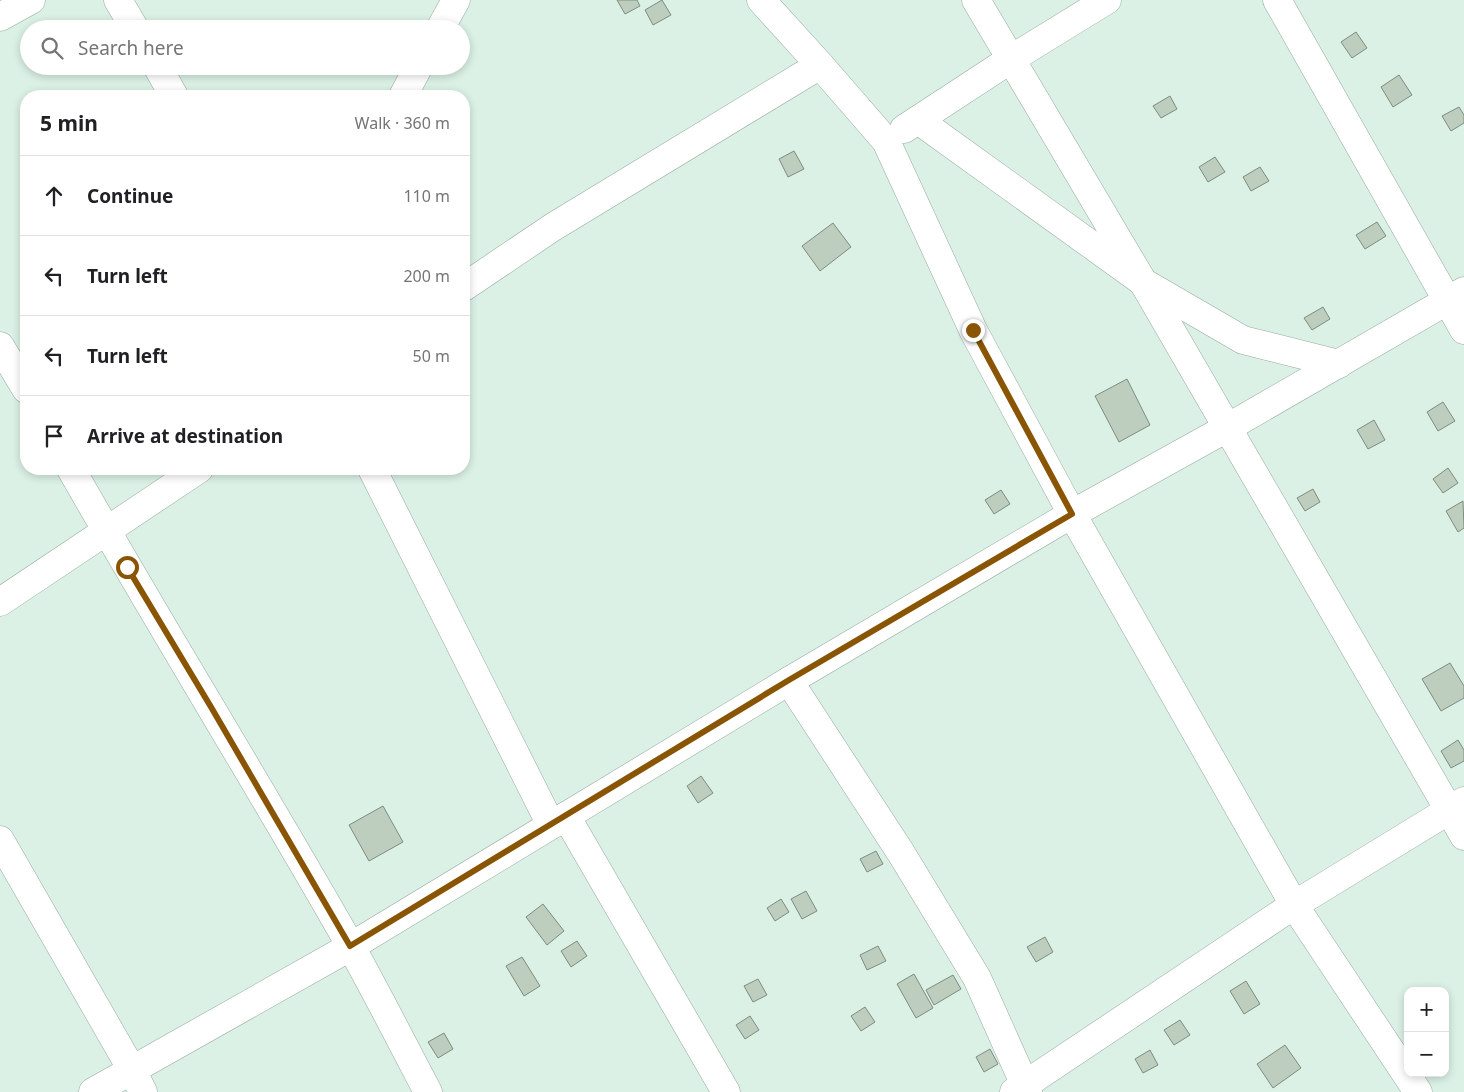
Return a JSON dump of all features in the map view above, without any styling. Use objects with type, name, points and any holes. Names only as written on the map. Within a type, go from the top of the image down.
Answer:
[{"type":"street","points":[[0,17],[30,0]]},
{"type":"street","points":[[118,0],[130,20]]},
{"type":"street","points":[[445,20],[456,0]]},
{"type":"street","points":[[761,0],[886,141],[973,330],[1072,514],[1294,905],[1418,1092]]},
{"type":"street","points":[[976,0],[1227,428],[1456,805],[1464,836]]},
{"type":"street","points":[[886,141],[1011,59],[1107,0]]},
{"type":"street","points":[[1277,0],[1456,296],[1464,330]]},
{"type":"street","points":[[470,283],[553,227],[820,65]]},
{"type":"street","points":[[162,75],[171,90]]},
{"type":"street","points":[[406,90],[414,75]]},
{"type":"street","points":[[918,120],[1143,282],[1243,340],[1338,364]]},
{"type":"street","points":[[94,1092],[137,1081],[350,946],[789,680],[1072,514],[1227,428],[1456,296]]},
{"type":"street","points":[[0,346],[20,379]]},
{"type":"street","points":[[74,475],[350,946],[428,1092]]},
{"type":"street","points":[[0,602],[190,475]]},
{"type":"street","points":[[375,475],[559,820],[726,1092]]},
{"type":"street","points":[[789,680],[901,853],[977,978],[1022,1090],[1294,905],[1456,805]]},
{"type":"street","points":[[0,840],[137,1081]]},
{"type":"building","points":[[617,0],[637,0],[640,6],[625,14]]},
{"type":"building","points":[[662,0],[671,15],[653,25],[645,10]]},
{"type":"building","points":[[1356,32],[1367,48],[1352,58],[1341,42]]},
{"type":"building","points":[[1399,75],[1412,95],[1393,107],[1381,87]]},
{"type":"building","points":[[1170,96],[1177,109],[1161,118],[1153,106]]},
{"type":"building","points":[[1459,107],[1464,115],[1464,123],[1451,131],[1442,116]]},
{"type":"building","points":[[794,151],[804,169],[788,177],[779,159]]},
{"type":"building","points":[[1215,157],[1225,172],[1208,182],[1199,167]]},
{"type":"building","points":[[1260,167],[1269,181],[1251,191],[1243,177]]},
{"type":"building","points":[[1377,222],[1386,236],[1365,249],[1356,235]]},
{"type":"building","points":[[833,223],[851,247],[820,271],[802,246]]},
{"type":"building","points":[[1323,307],[1330,319],[1312,330],[1304,318]]},
{"type":"building","points":[[1127,379],[1150,425],[1119,442],[1095,396]]},
{"type":"building","points":[[1443,402],[1455,421],[1438,431],[1427,412]]},
{"type":"building","points":[[1374,420],[1385,440],[1368,449],[1357,430]]},
{"type":"building","points":[[1448,468],[1458,483],[1443,493],[1433,479]]},
{"type":"building","points":[[1313,489],[1320,502],[1305,511],[1297,498]]},
{"type":"building","points":[[1001,490],[1010,504],[994,514],[985,500]]},
{"type":"building","points":[[1463,501],[1464,528],[1458,532],[1446,511]]},
{"type":"building","points":[[1450,663],[1464,686],[1464,698],[1441,711],[1422,679]]},
{"type":"building","points":[[1458,740],[1464,750],[1464,761],[1451,768],[1441,751]]},
{"type":"building","points":[[701,776],[713,793],[698,803],[687,786]]},
{"type":"building","points":[[383,806],[403,842],[369,861],[349,825]]},
{"type":"building","points":[[876,851],[883,864],[867,872],[860,859]]},
{"type":"building","points":[[806,891],[817,911],[802,919],[791,899]]},
{"type":"building","points":[[781,899],[789,912],[775,921],[767,908]]},
{"type":"building","points":[[543,904],[564,931],[547,945],[526,917]]},
{"type":"building","points":[[1045,937],[1053,952],[1036,962],[1027,947]]},
{"type":"building","points":[[577,941],[587,956],[571,967],[561,951]]},
{"type":"building","points":[[878,946],[886,961],[867,970],[860,955]]},
{"type":"building","points":[[522,957],[540,986],[524,996],[506,966]]},
{"type":"building","points":[[914,974],[933,1008],[916,1018],[897,984]]},
{"type":"building","points":[[953,975],[961,989],[934,1005],[926,990]]},
{"type":"building","points":[[758,979],[767,995],[753,1002],[744,986]]},
{"type":"building","points":[[1246,981],[1260,1004],[1244,1014],[1230,991]]},
{"type":"building","points":[[865,1007],[875,1022],[861,1031],[851,1016]]},
{"type":"building","points":[[750,1016],[759,1030],[745,1039],[736,1025]]},
{"type":"building","points":[[1180,1020],[1190,1035],[1174,1045],[1164,1030]]},
{"type":"building","points":[[444,1033],[453,1049],[438,1058],[428,1042]]},
{"type":"building","points":[[1285,1045],[1301,1068],[1273,1088],[1257,1064]]},
{"type":"building","points":[[990,1049],[998,1064],[984,1072],[976,1057]]},
{"type":"building","points":[[1150,1050],[1158,1065],[1143,1073],[1135,1059]]},
{"type":"route","points":[[127,567],[350,946],[789,680],[1072,514],[973,330]]}]
